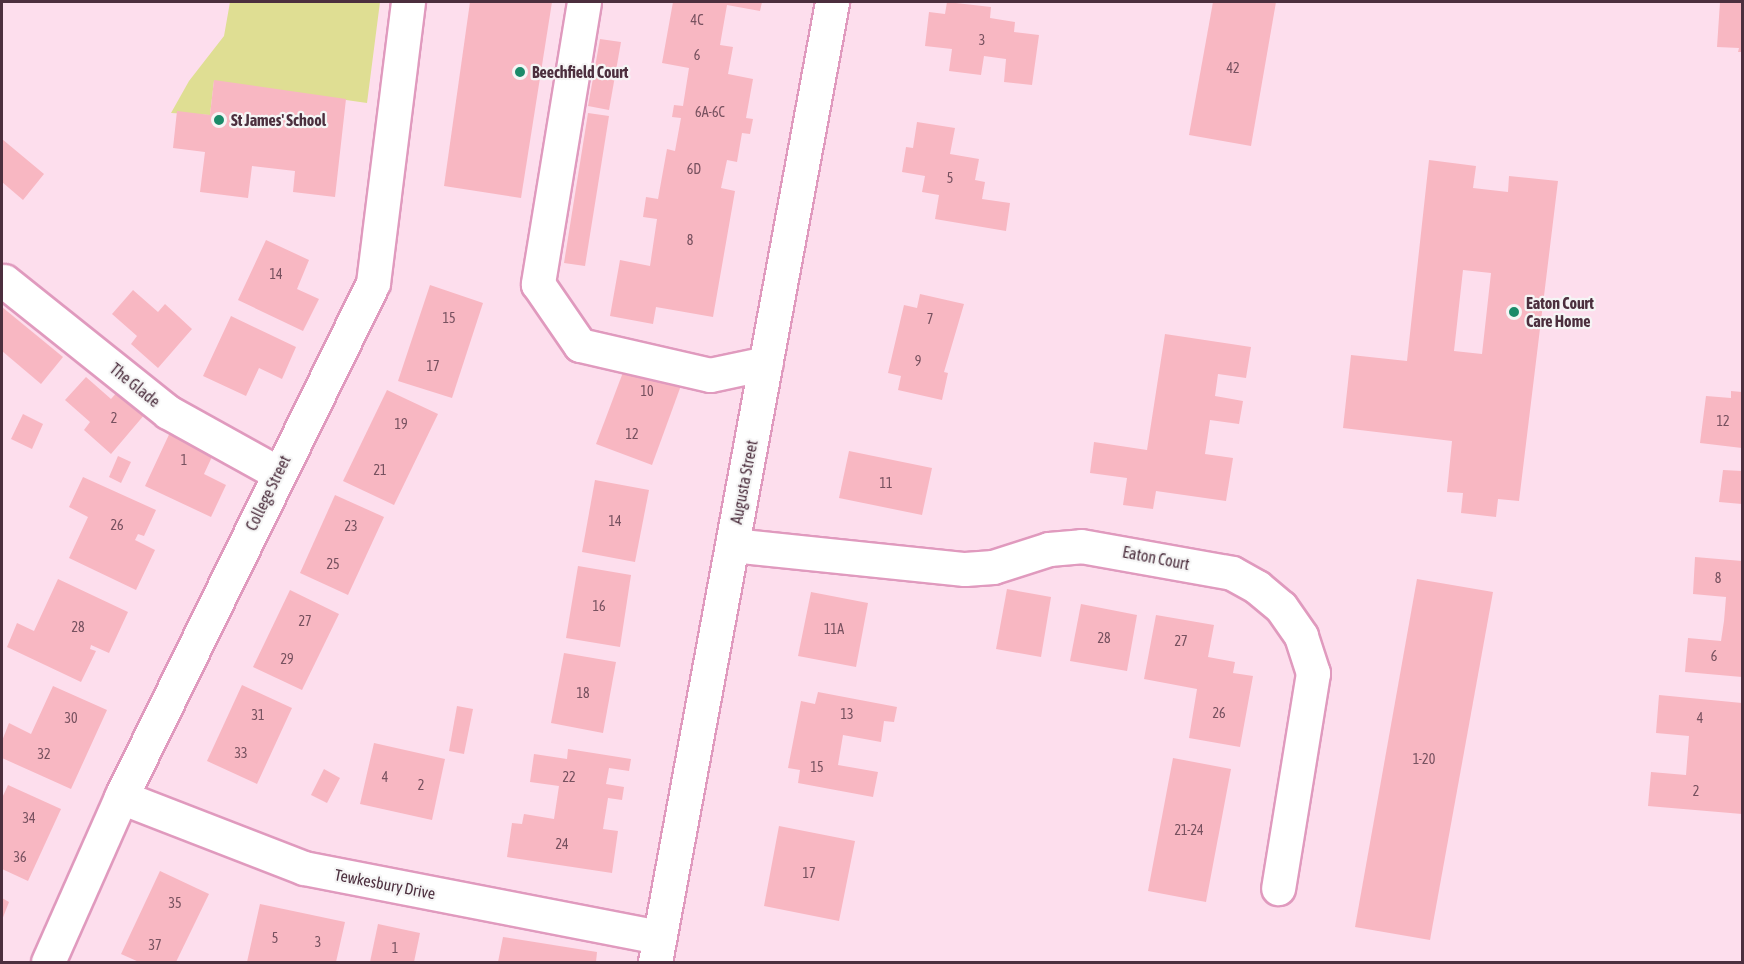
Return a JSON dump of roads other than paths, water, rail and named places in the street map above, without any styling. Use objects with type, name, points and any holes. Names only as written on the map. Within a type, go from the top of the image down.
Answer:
[{"type":"street","name":"College Street","points":[[48,963],[121,797],[373,283],[408,2]]},
{"type":"street","points":[[584,2],[538,284],[580,345],[710,375],[766,363]]},
{"type":"street","name":"Augusta Street","points":[[657,950],[832,2]]},
{"type":"street","name":"The Glade","points":[[4,281],[168,412],[278,473]]},
{"type":"street","name":"Eaton Court","points":[[732,545],[965,569],[993,567],[1049,549],[1081,546],[1232,573],[1257,587],[1281,607],[1301,636],[1313,673],[1278,888]]},
{"type":"street","name":"Tewkesbury Drive","points":[[121,797],[304,868],[657,950]]},
{"type":"place","name":"Beechfield Court","points":[[520,72]]},
{"type":"place","name":"St James' School","points":[[219,120]]},
{"type":"place","name":"Eaton Court Care Home","points":[[1514,312]]}]
